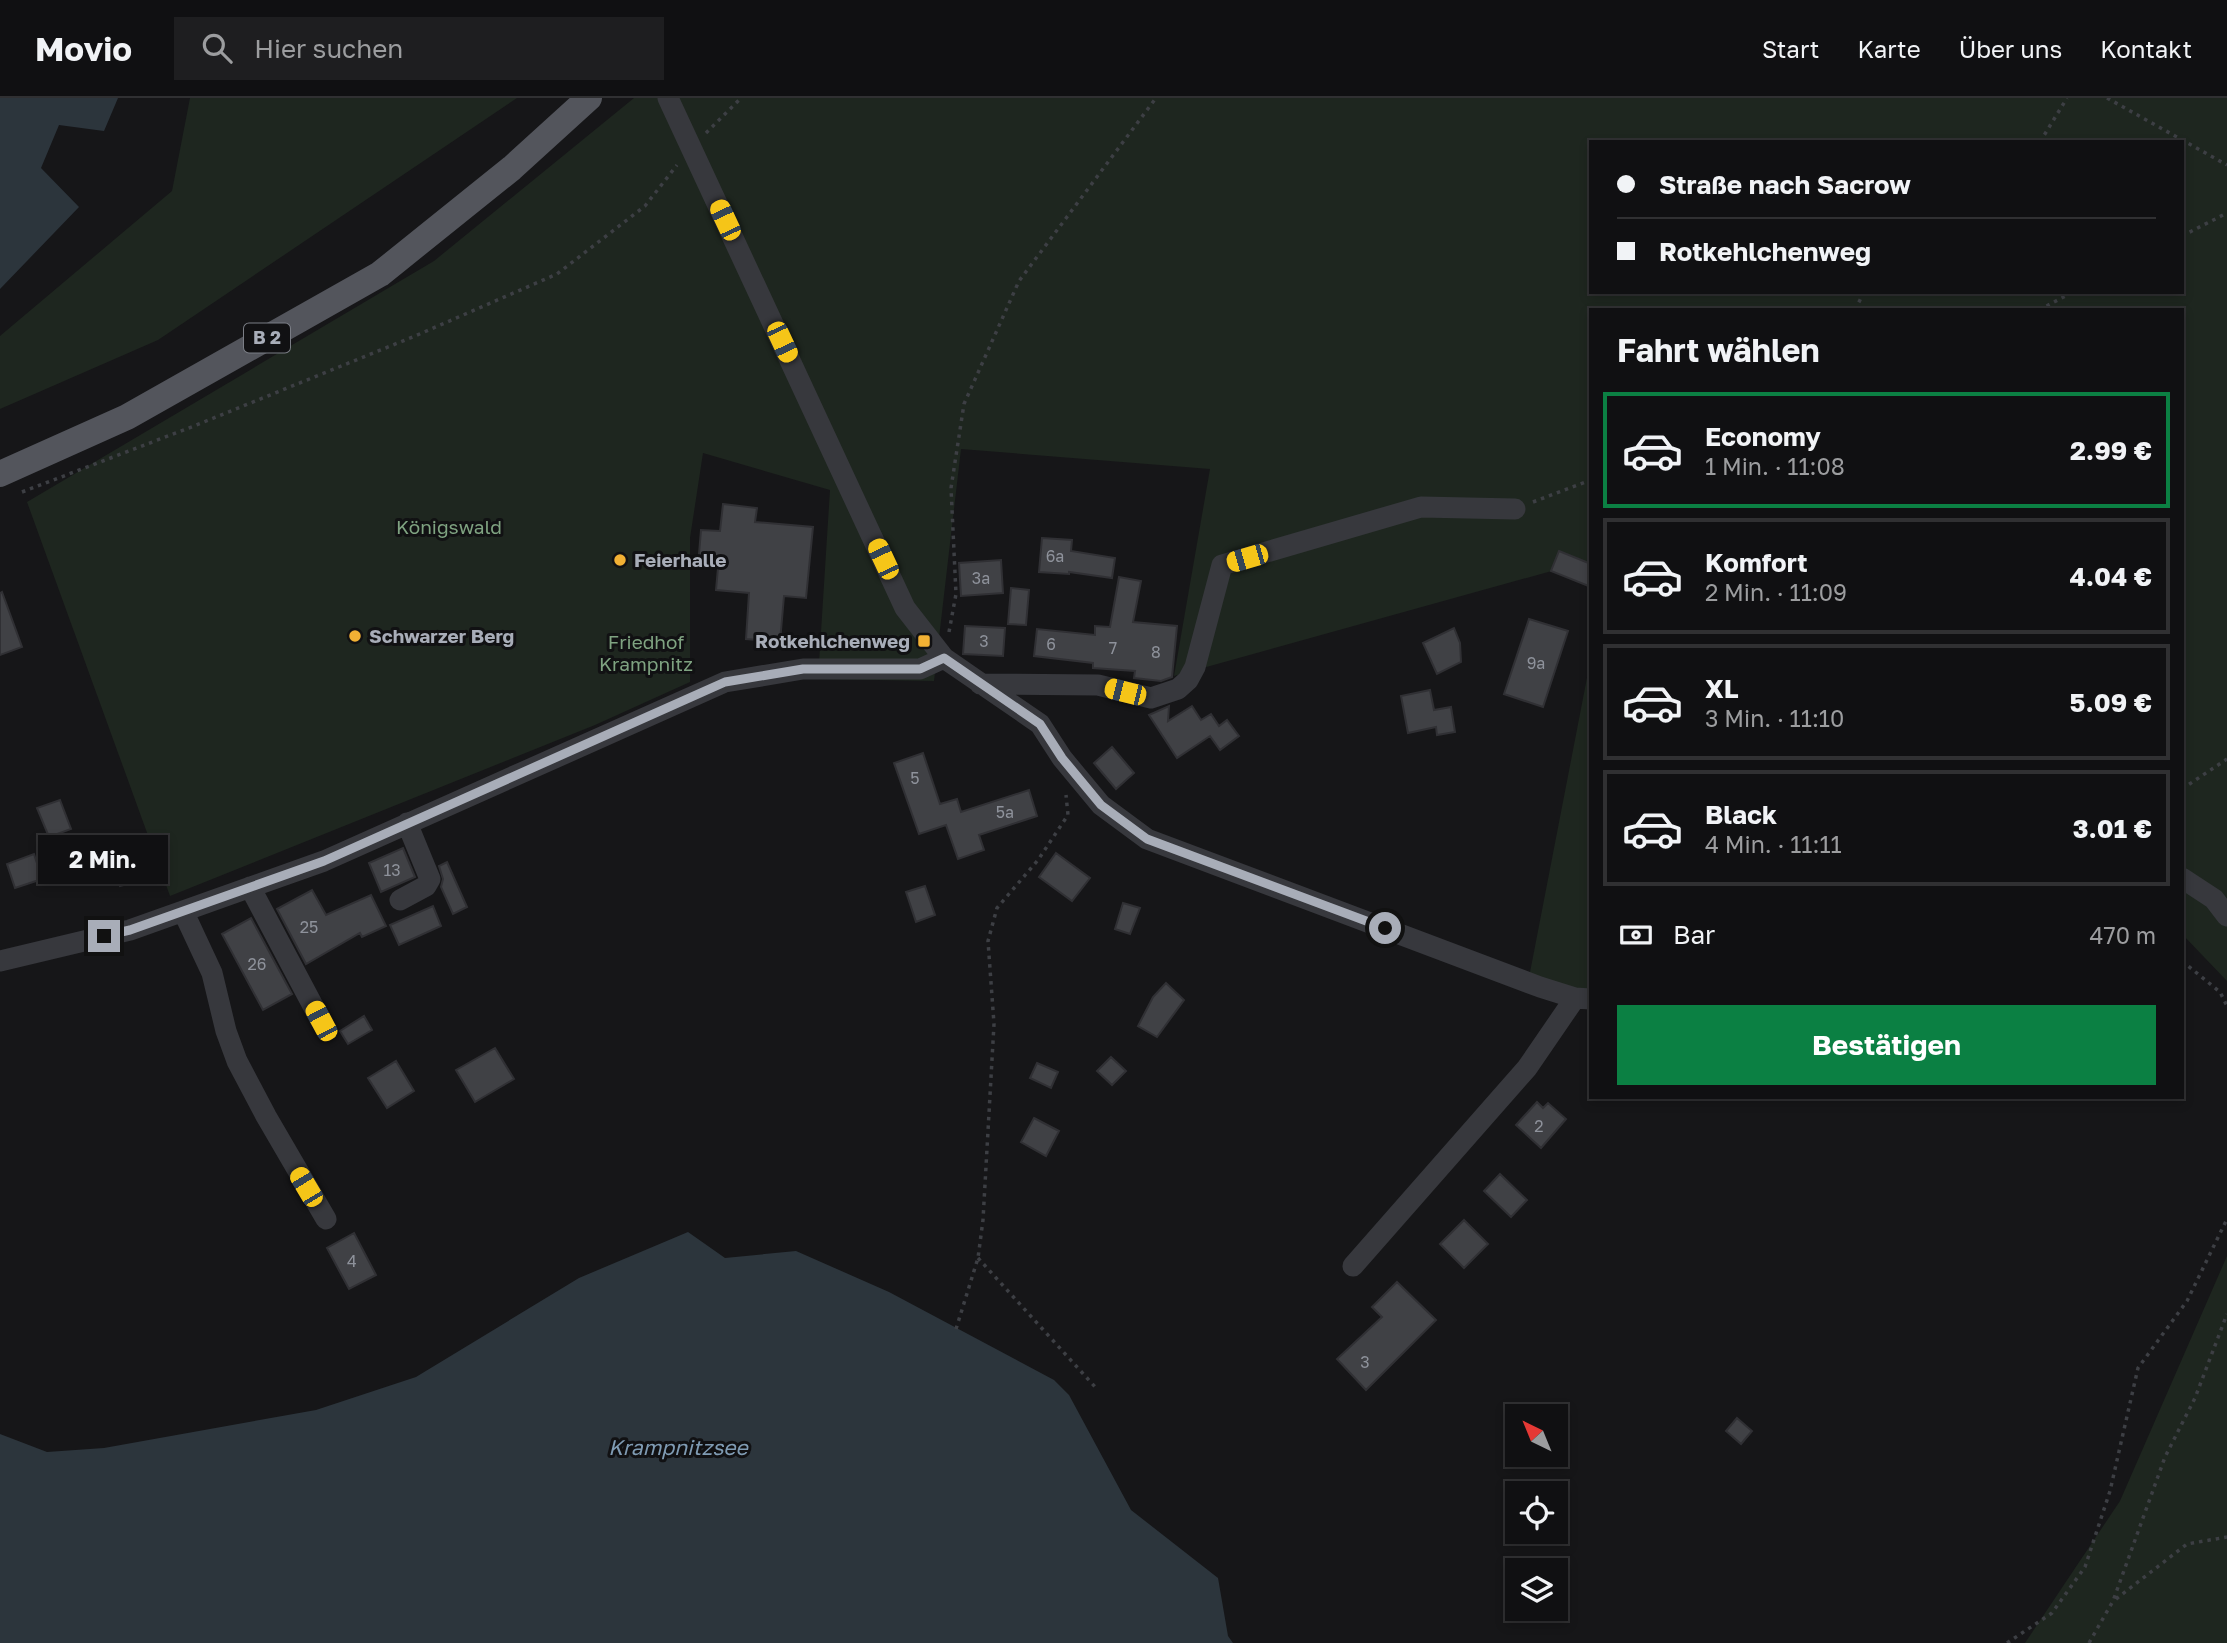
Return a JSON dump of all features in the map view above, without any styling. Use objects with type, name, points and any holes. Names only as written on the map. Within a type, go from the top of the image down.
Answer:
[{"type":"main road","name":"B 2","points":[[6,484],[380,274],[512,168],[589,98]]},
{"type":"street","points":[[668,98],[905,608],[944,658],[1040,724],[1062,758],[1101,805],[1147,839],[1541,988],[1583,998],[1527,1068],[1353,1266]]},
{"type":"street","points":[[978,683],[1098,685],[1151,698],[1178,689],[1191,674],[1222,565],[1421,507],[1515,509]]},
{"type":"street","points":[[0,961],[130,930],[324,861],[725,682],[803,669],[920,669],[944,658]]},
{"type":"street","points":[[400,900],[426,886],[430,879],[407,823]]},
{"type":"street","points":[[2184,879],[2214,900],[2227,916]]},
{"type":"street","points":[[250,887],[321,1021]]},
{"type":"street","points":[[183,911],[212,974],[226,1031],[237,1061],[326,1219]]},
{"type":"path","points":[[6,484],[206,421],[415,336],[557,274],[645,206],[691,148],[741,98]]},
{"type":"path","points":[[944,658],[956,594],[951,488],[964,404],[1019,281],[1156,98]]},
{"type":"path","points":[[2041,140],[2067,98]]},
{"type":"path","points":[[2106,98],[2182,140]]},
{"type":"path","points":[[2184,141],[2227,165]]},
{"type":"path","points":[[2184,235],[2227,213]]},
{"type":"path","points":[[2043,308],[2069,294]]},
{"type":"path","points":[[1515,509],[1589,481]]},
{"type":"path","points":[[956,1329],[978,1258],[983,1220],[995,1024],[988,941],[997,908],[1038,860],[1068,815],[1062,758]]},
{"type":"path","points":[[2184,788],[2227,759]]},
{"type":"path","points":[[2184,963],[2220,992],[2227,1006]]},
{"type":"path","points":[[2007,1643],[2052,1613],[2085,1567],[2110,1491],[2138,1368],[2187,1301],[2227,1219]]},
{"type":"path","points":[[978,1258],[1097,1389]]},
{"type":"path","points":[[2089,1643],[2113,1601],[2165,1457],[2195,1398],[2227,1314]]},
{"type":"path","points":[[2113,1601],[2187,1544],[2227,1537]]},
{"type":"green space","points":[[190,98],[517,98],[158,340],[0,409],[0,336],[172,191]]},
{"type":"green space","name":"Königswald","points":[[634,98],[2227,98],[2227,981],[2184,936],[2184,308],[1589,308],[1589,561],[1174,676],[1210,469],[961,449],[934,681],[818,679],[830,490],[703,453],[690,538],[690,682],[595,725],[170,896],[27,502],[434,261]]},
{"type":"green space","points":[[1589,667],[1589,1005],[1526,993]]},
{"type":"green space","points":[[2227,1256],[2227,1643],[2025,1643],[2120,1501]]},
{"type":"water","points":[[0,98],[118,98],[104,131],[59,125],[41,168],[79,207],[0,289]]},
{"type":"water","name":"Krampnitzsee","points":[[688,1232],[725,1258],[796,1251],[889,1292],[1054,1380],[1069,1395],[1131,1510],[1218,1578],[1228,1636],[1233,1643],[0,1643],[0,1434],[47,1452],[104,1448],[316,1410],[416,1377],[579,1278]]},
{"type":"building","points":[[723,504],[757,508],[755,522],[813,527],[806,598],[784,596],[780,642],[746,639],[749,593],[716,590],[718,568],[698,566],[701,530],[720,531]]},
{"type":"building","points":[[1042,538],[1072,540],[1071,551],[1115,558],[1112,578],[1069,572],[1039,572]]},
{"type":"building","points":[[1559,551],[1589,563],[1589,586],[1551,571]]},
{"type":"building","points":[[1001,560],[1003,593],[961,596],[959,563]]},
{"type":"building","points":[[1119,577],[1141,581],[1133,622],[1177,626],[1172,677],[1161,681],[1134,678],[1135,671],[1093,668],[1093,663],[1034,656],[1037,629],[1095,635],[1095,626],[1110,627]]},
{"type":"building","points":[[1011,588],[1029,590],[1026,625],[1008,624]]},
{"type":"building","points":[[2,592],[22,647],[0,655],[0,593]]},
{"type":"building","points":[[1529,619],[1568,631],[1543,707],[1504,694]]},
{"type":"building","points":[[965,626],[1005,628],[1003,656],[963,654]]},
{"type":"building","points":[[1454,628],[1460,643],[1461,662],[1437,674],[1423,643]]},
{"type":"building","points":[[1430,690],[1434,710],[1451,707],[1455,732],[1437,735],[1436,727],[1408,733],[1401,696]]},
{"type":"building","points":[[1169,706],[1168,721],[1192,706],[1201,720],[1211,714],[1219,726],[1227,720],[1239,736],[1220,750],[1210,736],[1177,758],[1149,715]]},
{"type":"building","points":[[1112,747],[1134,773],[1116,789],[1094,763]]},
{"type":"building","points":[[923,753],[940,804],[957,799],[961,812],[1029,790],[1037,816],[979,835],[984,850],[958,859],[946,825],[919,834],[894,763]]},
{"type":"building","points":[[60,800],[71,829],[49,837],[37,808]]},
{"type":"building","points":[[140,835],[150,878],[120,886],[109,843]]},
{"type":"building","points":[[403,848],[415,877],[381,892],[369,863]]},
{"type":"building","points":[[1056,853],[1090,878],[1072,901],[1039,877]]},
{"type":"building","points":[[34,854],[42,879],[15,888],[7,864]]},
{"type":"building","points":[[447,862],[467,907],[453,914],[441,887],[443,879],[439,866]]},
{"type":"building","points":[[925,886],[935,915],[916,922],[906,892]]},
{"type":"building","points":[[312,890],[326,915],[371,895],[386,926],[362,937],[360,933],[306,964],[277,909]]},
{"type":"building","points":[[1123,903],[1140,908],[1130,934],[1115,929]]},
{"type":"building","points":[[433,906],[441,926],[399,945],[390,925]]},
{"type":"building","points":[[251,918],[292,994],[263,1010],[222,934]]},
{"type":"building","points":[[1166,983],[1184,1000],[1157,1037],[1138,1026],[1153,997]]},
{"type":"building","points":[[364,1016],[372,1030],[348,1044],[340,1031]]},
{"type":"building","points":[[495,1048],[514,1079],[475,1102],[456,1070]]},
{"type":"building","points":[[1111,1057],[1126,1071],[1112,1085],[1097,1071]]},
{"type":"building","points":[[396,1061],[414,1091],[387,1108],[368,1078]]},
{"type":"building","points":[[1037,1063],[1058,1072],[1051,1088],[1030,1078]]},
{"type":"building","points":[[1537,1102],[1543,1108],[1548,1103],[1566,1119],[1541,1148],[1516,1125]]},
{"type":"building","points":[[1034,1118],[1059,1131],[1046,1156],[1021,1142]]},
{"type":"building","points":[[1500,1174],[1527,1200],[1511,1217],[1484,1191]]},
{"type":"building","points":[[1464,1220],[1488,1244],[1464,1268],[1440,1244]]},
{"type":"building","points":[[354,1233],[376,1275],[349,1289],[327,1248]]},
{"type":"building","points":[[1397,1282],[1436,1320],[1366,1390],[1337,1359],[1382,1317],[1372,1307]]},
{"type":"building","points":[[1737,1418],[1752,1431],[1741,1444],[1726,1431]]},
{"type":"place","name":"Feierhalle","points":[[620,560]]},
{"type":"place","name":"Schwarzer Berg","points":[[355,636]]},
{"type":"place","name":"Rotkehlchenweg","points":[[924,641]]},
{"type":"route","points":[[104,936],[130,930],[324,861],[725,682],[803,669],[920,669],[944,658],[1040,724],[1062,758],[1101,805],[1147,839],[1385,928]]},
{"type":"park label","name":"Friedhof Krampnitz","points":[[646,653]]}]
